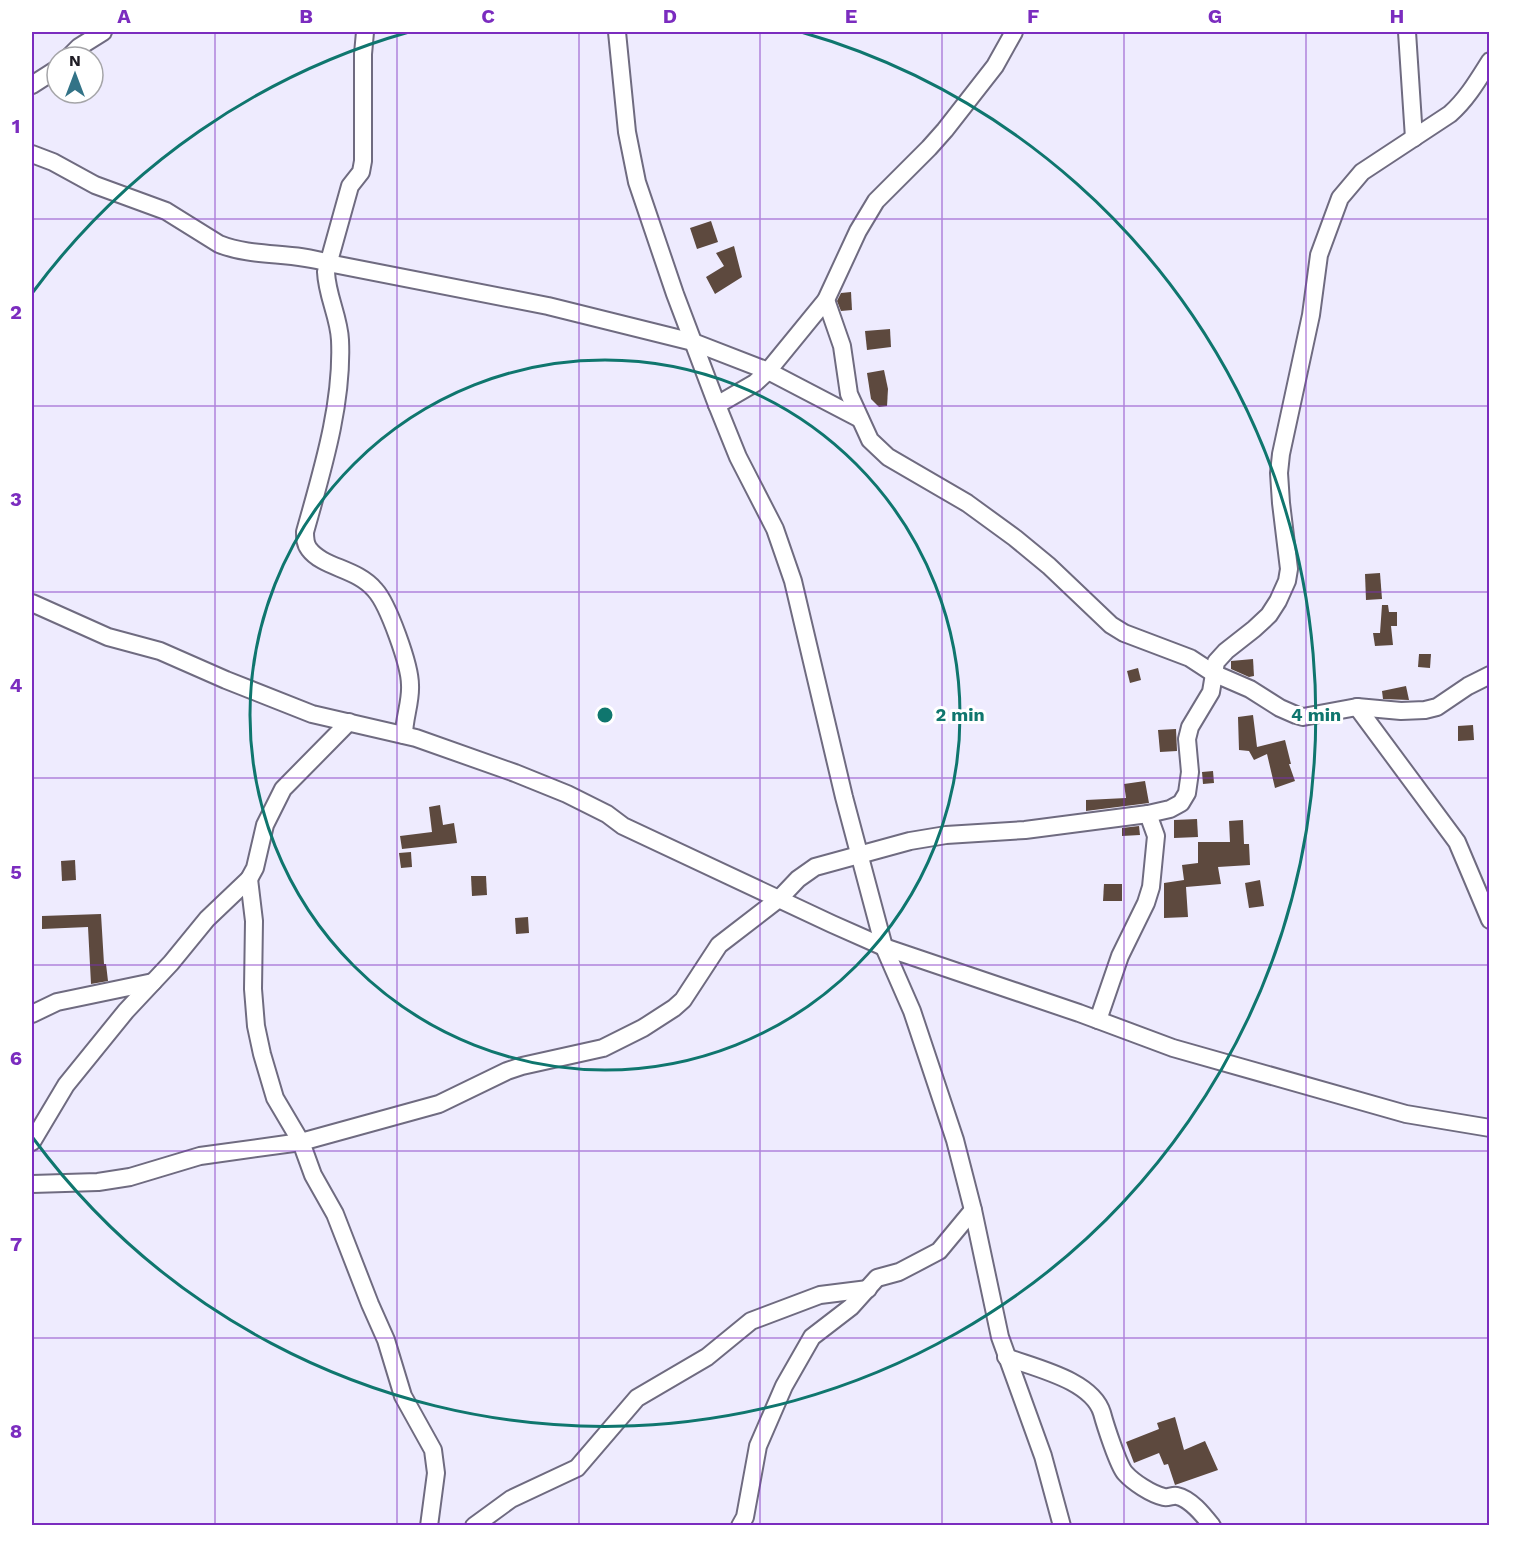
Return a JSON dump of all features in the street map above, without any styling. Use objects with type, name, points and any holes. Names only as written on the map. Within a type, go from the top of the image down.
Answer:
[{"type":"street","points":[[83,38],[103,32]]},
{"type":"street","points":[[365,32],[363,161],[361,172],[350,186],[328,263],[327,284],[339,329],[340,353],[333,425],[305,532],[305,540],[308,549],[318,558],[360,576],[376,590],[385,606],[408,670],[410,692],[404,735]]},
{"type":"street","points":[[616,32],[631,156],[654,231],[717,405],[738,457],[783,548],[884,946],[912,1011],[955,1140],[1006,1357],[1043,1456],[1060,1525]]},
{"type":"street","points":[[717,405],[754,383],[768,370],[826,300],[858,231],[876,201],[945,130],[995,66],[1014,32]]},
{"type":"street","points":[[1407,32],[1414,138]]},
{"type":"street","points":[[32,1184],[98,1182],[130,1176],[200,1156],[301,1142],[439,1104],[507,1071],[593,1051],[643,1028],[683,1000],[719,945],[780,898],[798,879],[815,867],[910,841],[1025,830],[1148,814],[1170,809],[1181,802],[1187,793],[1190,772],[1187,739],[1190,727],[1211,692],[1216,662],[1269,615],[1287,581],[1289,569],[1279,473],[1281,454],[1306,340],[1319,255],[1340,198],[1349,184],[1362,172],[1460,105],[1490,61]]},
{"type":"street","points":[[32,85],[45,77]]},
{"type":"street","points":[[32,154],[53,162],[101,188],[166,211],[229,248],[264,254],[305,256],[328,263],[548,306],[693,342],[768,370],[860,419]]},
{"type":"street","points":[[826,300],[837,325],[847,386],[870,440],[888,457],[967,504],[1015,538],[1049,566],[1111,625],[1124,633],[1190,658],[1213,673],[1241,684],[1280,708],[1303,717],[1357,707],[1401,711],[1425,710],[1437,707],[1468,686],[1490,675]]},
{"type":"street","points":[[32,603],[108,637],[160,651],[312,714],[404,735],[543,783],[600,810],[623,826],[884,946],[1184,1051],[1321,1092],[1406,1114],[1490,1128]]},
{"type":"street","points":[[1357,707],[1456,842],[1490,920]]},
{"type":"street","points":[[32,1142],[66,1085],[126,1011],[207,918],[249,879],[258,858],[265,825],[284,789],[349,722]]},
{"type":"street","points":[[1098,1020],[1120,956],[1146,903],[1151,886],[1156,836],[1170,809]]},
{"type":"street","points":[[1148,814],[1156,836]]},
{"type":"street","points":[[249,879],[254,921],[253,989],[261,1054],[275,1098],[301,1142],[313,1174],[335,1214],[386,1340],[404,1396],[433,1450],[436,1473],[429,1526]]},
{"type":"street","points":[[32,1014],[57,1002],[153,982]]},
{"type":"street","points":[[740,1526],[745,1517],[758,1446],[784,1386],[812,1337],[851,1307],[877,1278],[899,1272],[939,1251],[973,1210]]},
{"type":"street","points":[[474,1526],[511,1499],[577,1468],[637,1398],[707,1357],[751,1322],[820,1295],[868,1289]]},
{"type":"street","points":[[1006,1357],[1060,1377],[1094,1397],[1125,1473],[1146,1489],[1164,1497],[1178,1496],[1185,1500],[1212,1526]]},
{"type":"building","points":[[711,221],[718,242],[697,249],[690,228]]},
{"type":"building","points":[[734,246],[742,277],[715,294],[706,277],[724,266],[716,253]]},
{"type":"building","points":[[851,292],[852,310],[841,311],[837,301],[841,293]]},
{"type":"building","points":[[890,329],[891,347],[867,350],[865,331]]},
{"type":"building","points":[[884,370],[888,389],[887,406],[879,407],[871,399],[867,373]]},
{"type":"building","points":[[1380,573],[1382,599],[1366,600],[1365,574]]},
{"type":"building","points":[[1382,605],[1388,605],[1389,612],[1397,612],[1397,626],[1391,626],[1393,645],[1375,646],[1373,633],[1380,633]]},
{"type":"building","points":[[1419,654],[1431,654],[1430,668],[1418,667]]},
{"type":"building","points":[[1253,659],[1254,676],[1249,677],[1231,669],[1231,661]]},
{"type":"building","points":[[1138,668],[1141,680],[1130,683],[1127,671]]},
{"type":"building","points":[[1406,686],[1409,700],[1383,699],[1382,691]]},
{"type":"building","points":[[1253,715],[1257,747],[1285,740],[1291,764],[1289,764],[1295,781],[1275,788],[1267,754],[1254,760],[1249,751],[1239,750],[1238,717]]},
{"type":"building","points":[[1473,725],[1474,740],[1458,741],[1458,726]]},
{"type":"building","points":[[1176,729],[1177,751],[1160,752],[1158,730]]},
{"type":"building","points":[[1213,771],[1214,783],[1203,784],[1202,772]]},
{"type":"building","points":[[1145,781],[1149,803],[1086,811],[1086,800],[1126,798],[1124,784]]},
{"type":"building","points":[[440,805],[443,825],[454,823],[457,843],[402,849],[400,836],[432,832],[429,807]]},
{"type":"building","points":[[1197,819],[1198,837],[1174,838],[1174,820]]},
{"type":"building","points":[[1243,820],[1244,844],[1249,844],[1250,865],[1218,867],[1221,884],[1186,887],[1188,917],[1164,918],[1164,883],[1184,880],[1182,865],[1198,863],[1198,842],[1230,842],[1229,821]]},
{"type":"building","points":[[1139,826],[1140,835],[1122,836],[1122,828]]},
{"type":"building","points":[[411,852],[412,867],[401,868],[399,853]]},
{"type":"building","points":[[75,860],[76,880],[62,881],[61,861]]},
{"type":"building","points":[[471,876],[486,876],[487,895],[472,896]]},
{"type":"building","points":[[1260,880],[1264,906],[1249,908],[1245,883]]},
{"type":"building","points":[[1104,884],[1122,884],[1122,901],[1103,901]]},
{"type":"building","points":[[101,914],[104,964],[106,964],[108,981],[91,984],[88,927],[42,929],[42,916]]},
{"type":"building","points":[[528,917],[529,933],[516,934],[515,918]]},
{"type":"building","points":[[1175,1417],[1184,1450],[1205,1441],[1218,1470],[1175,1485],[1168,1464],[1164,1465],[1159,1453],[1134,1463],[1126,1442],[1159,1429],[1157,1423]]}]
